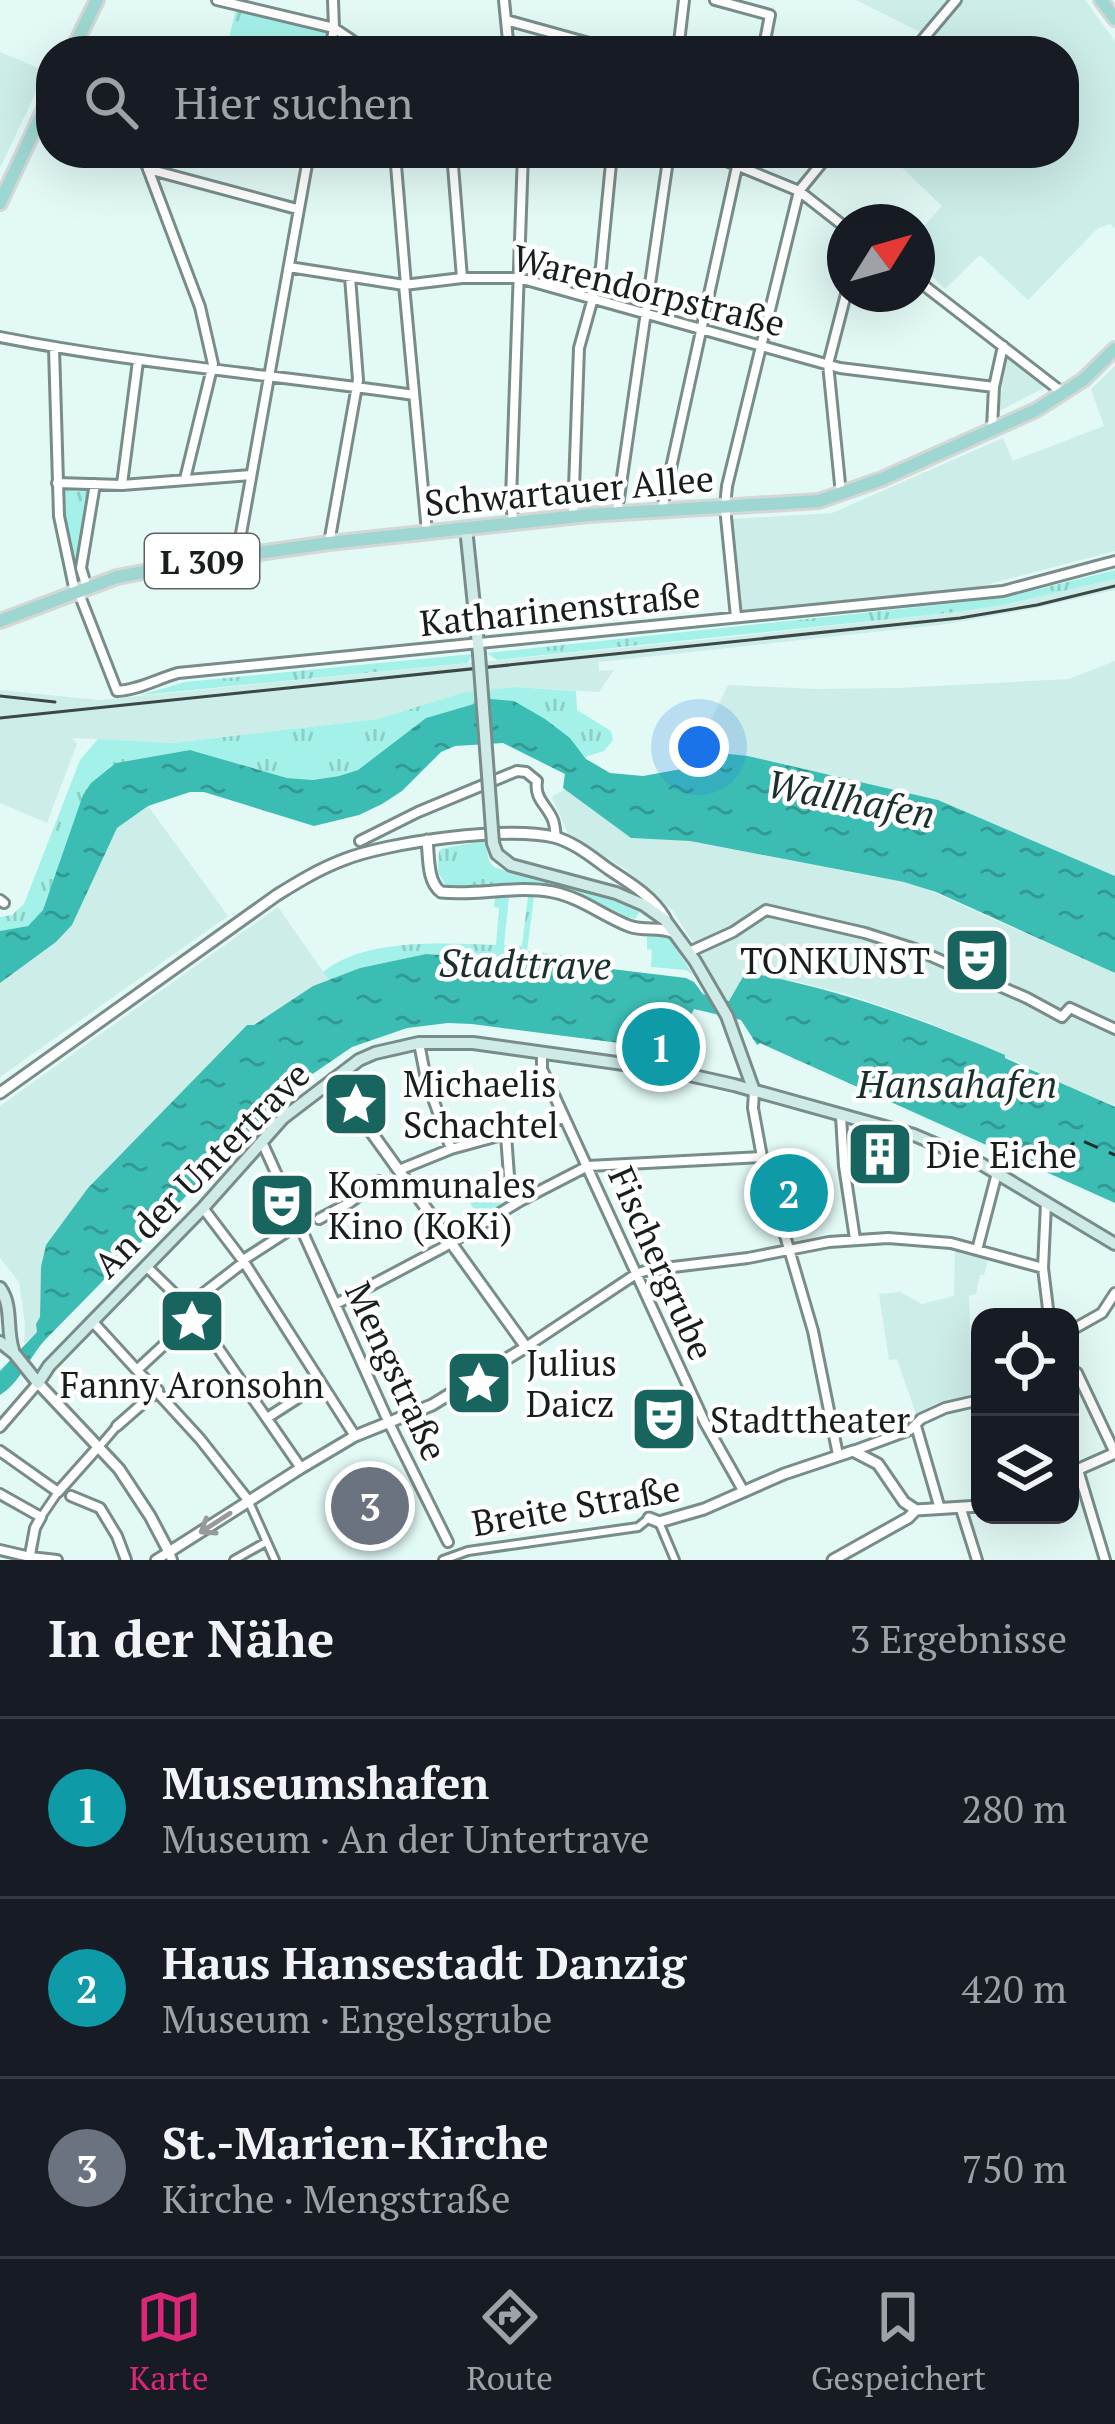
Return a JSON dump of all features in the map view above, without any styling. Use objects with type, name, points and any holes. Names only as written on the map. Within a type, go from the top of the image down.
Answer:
[{"type":"main road","points":[[79,36],[97,0]]},
{"type":"main road","points":[[1101,0],[1115,19]]},
{"type":"main road","points":[[0,203],[36,126]]},
{"type":"main road","name":"Schwartauer Allee","points":[[0,621],[139,571],[237,556],[513,522],[796,504],[841,495],[1036,410],[1083,380],[1115,349]]},
{"type":"main road","points":[[466,528],[497,854],[512,866],[616,893],[665,920],[735,1036],[754,1091]]},
{"type":"main road","name":"An der Untertrave","points":[[38,1383],[91,1320],[147,1267],[284,1118],[333,1078],[375,1053],[419,1043],[473,1043],[667,1070],[926,1139],[998,1173],[1115,1244]]},
{"type":"main road","points":[[0,1288],[7,1300],[14,1353]]},
{"type":"main road","points":[[0,1342],[38,1383]]},
{"type":"street","points":[[218,0],[334,28],[346,36]]},
{"type":"street","points":[[333,0],[333,36]]},
{"type":"street","points":[[504,0],[507,36]]},
{"type":"street","points":[[715,0],[770,15],[766,36]]},
{"type":"street","points":[[926,36],[956,0]]},
{"type":"street","points":[[679,36],[681,1]]},
{"type":"street","points":[[506,20],[564,36]]},
{"type":"street","points":[[237,556],[306,168]]},
{"type":"street","points":[[395,168],[428,532]]},
{"type":"street","points":[[453,168],[462,278]]},
{"type":"street","points":[[513,522],[523,168]]},
{"type":"street","points":[[573,516],[579,348],[601,267],[611,168]]},
{"type":"street","points":[[617,512],[667,168]]},
{"type":"street","points":[[662,510],[736,168]]},
{"type":"street","points":[[747,168],[799,190],[827,213]]},
{"type":"street","points":[[736,617],[727,486],[799,190],[817,168]]},
{"type":"street","points":[[147,169],[297,208]]},
{"type":"street","points":[[147,169],[200,307],[213,364],[185,479]]},
{"type":"street","name":"Warendorpstraße","points":[[289,267],[405,285],[519,278],[840,368],[994,387]]},
{"type":"street","points":[[329,543],[357,386],[350,277]]},
{"type":"street","points":[[935,294],[1064,394]]},
{"type":"street","points":[[841,312],[828,364],[841,495]]},
{"type":"street","points":[[0,337],[138,361],[414,395]]},
{"type":"street","points":[[992,430],[994,387],[1003,346]]},
{"type":"street","points":[[54,348],[59,516],[69,571],[80,590]]},
{"type":"street","points":[[122,485],[138,361]]},
{"type":"street","points":[[57,483],[122,485],[251,475]]},
{"type":"street","points":[[80,590],[95,484]]},
{"type":"street","name":"Katharinenstraße","points":[[80,590],[117,691],[178,673],[478,649],[1003,591],[1115,560]]},
{"type":"street","points":[[69,571],[81,568]]},
{"type":"street","points":[[360,841],[517,771],[537,781],[536,790],[552,818],[556,837]]},
{"type":"street","points":[[0,1093],[277,896],[349,857],[427,840],[525,834],[556,837],[638,889],[665,920]]},
{"type":"street","points":[[427,840],[432,880],[441,892],[552,892],[642,931],[663,928],[674,933]]},
{"type":"street","points":[[611,871],[619,884],[616,893]]},
{"type":"street","points":[[633,927],[646,919],[644,905]]},
{"type":"street","points":[[688,953],[766,910],[880,937],[951,964],[1062,1017],[1070,1008],[1115,1029]]},
{"type":"street","points":[[419,1043],[425,1079],[451,1149]]},
{"type":"street","name":"Fischergrube","points":[[542,1052],[542,1069],[635,1274],[705,1423],[744,1492]]},
{"type":"street","points":[[333,1078],[394,1171],[526,1347]]},
{"type":"street","points":[[754,1091],[762,1157],[813,1330],[838,1455]]},
{"type":"street","points":[[841,1117],[855,1239]]},
{"type":"street","points":[[187,1306],[243,1261],[349,1203],[394,1171],[451,1149],[564,1118]]},
{"type":"street","points":[[506,1135],[508,1176],[520,1202]]},
{"type":"street","name":"Mengstraße","points":[[262,1142],[310,1223],[336,1304],[455,1558]]},
{"type":"street","points":[[336,1304],[588,1166],[762,1157]]},
{"type":"street","points":[[977,1250],[998,1173]]},
{"type":"street","points":[[1047,1202],[1043,1268],[1048,1308]]},
{"type":"street","points":[[203,1208],[243,1261],[356,1436]]},
{"type":"street","points":[[156,1560],[170,1556],[248,1501],[356,1436],[432,1405],[635,1274],[855,1239],[928,1239],[1043,1268]]},
{"type":"street","points":[[147,1267],[199,1321],[301,1468]]},
{"type":"street","points":[[1079,1326],[1102,1313],[1115,1293]]},
{"type":"street","points":[[91,1320],[200,1438],[248,1501],[275,1560]]},
{"type":"street","points":[[138,1369],[199,1321]]},
{"type":"street","points":[[0,1426],[38,1383],[131,1485],[170,1556]]},
{"type":"street","points":[[1079,1384],[1115,1453],[1079,1470]]},
{"type":"street","points":[[29,1559],[35,1528],[58,1492],[117,1426],[158,1390]]},
{"type":"street","points":[[267,1418],[298,1399]]},
{"type":"street","points":[[854,1451],[916,1426],[946,1408],[971,1402]]},
{"type":"street","points":[[916,1426],[940,1510]]},
{"type":"street","points":[[0,1451],[58,1492]]},
{"type":"street","points":[[854,1451],[878,1464],[904,1502],[916,1510],[971,1507]]},
{"type":"street","name":"Breite Straße","points":[[443,1560],[468,1551],[638,1527],[704,1509],[854,1451]]},
{"type":"street","points":[[1079,1486],[1105,1560]]},
{"type":"street","points":[[0,1494],[41,1517]]},
{"type":"street","points":[[71,1496],[100,1508],[126,1560]]},
{"type":"street","points":[[961,1509],[977,1560]]},
{"type":"street","points":[[833,1560],[916,1510]]},
{"type":"street","points":[[654,1520],[675,1560]]},
{"type":"street","points":[[233,1560],[265,1539]]},
{"type":"street","points":[[0,1550],[29,1559],[57,1560]]},
{"type":"shaded area","points":[[856,0],[1085,0],[1115,41],[1115,229],[1110,224],[1098,228],[1028,300],[980,255],[945,289],[935,279],[935,214],[942,206],[903,168],[1079,168],[1079,36],[917,36],[920,32]]},
{"type":"shaded area","points":[[0,52],[36,67],[36,92],[0,168]]},
{"type":"shaded area","points":[[1007,355],[1048,386],[999,411],[1005,359]]},
{"type":"shaded area","points":[[1115,366],[1115,551],[982,586],[742,612],[732,519],[832,513],[1003,438],[1013,461],[1104,426],[1091,389]]},
{"type":"shaded area","points":[[1115,579],[1115,590],[948,624],[599,662],[599,671],[614,670],[599,692],[515,687],[465,692],[378,719],[172,743],[72,738],[77,744],[47,823],[0,803],[0,690],[99,700],[948,613]]},
{"type":"shaded area","points":[[1115,661],[1115,876],[938,800],[748,756],[720,753],[687,768],[728,685],[898,688],[1069,679]]},
{"type":"shaded area","points":[[565,789],[631,838],[690,841],[917,885],[1115,973],[1115,1108],[975,1042],[847,994],[744,975],[730,1001],[723,999],[673,911],[624,868],[568,834],[552,797]]},
{"type":"shaded area","points":[[148,806],[228,916],[0,1077],[0,983],[72,925],[117,828]]},
{"type":"shaded area","points":[[278,907],[329,980],[247,1025],[88,1188],[41,1267],[37,1332],[24,1344],[19,1282],[0,1258],[0,1106]]},
{"type":"shaded area","points":[[955,1249],[989,1256],[976,1294],[969,1295],[971,1396],[936,1403],[916,1414],[897,1359],[889,1360],[879,1294],[900,1292],[922,1304],[954,1296]]},
{"type":"green space","points":[[236,9],[327,30],[326,36],[230,36]]},
{"type":"green space","points":[[61,489],[87,489],[77,562],[72,563],[63,522]]},
{"type":"green space","points":[[1115,570],[1115,579],[948,613],[497,660],[487,653],[1003,598]]},
{"type":"green space","points":[[472,654],[468,663],[141,695],[185,682]]},
{"type":"green space","points":[[515,687],[576,691],[577,710],[611,731],[613,740],[604,751],[585,757],[570,738],[492,699],[426,718],[358,770],[339,776],[287,778],[190,750],[116,763],[43,910],[28,926],[0,931],[0,917],[12,915],[24,904],[80,760],[98,739],[172,743],[378,719],[465,692]]},
{"type":"green space","points":[[485,841],[494,867],[589,889],[640,912],[635,919],[627,917],[591,899],[537,886],[446,886],[438,872],[439,851]]},
{"type":"green space","points":[[509,896],[504,945],[522,946],[528,896],[534,896],[527,951],[563,955],[562,963],[426,954],[329,980],[323,972],[340,961],[382,948],[496,945],[499,908],[494,907],[495,897]]},
{"type":"green space","points":[[668,936],[693,975],[686,970],[651,967],[647,937]]},
{"type":"green space","points":[[502,1176],[510,1199],[479,1217],[462,1190]]},
{"type":"water","name":"Wallhafen","points":[[491,699],[514,701],[545,719],[570,738],[586,759],[610,773],[643,776],[687,768],[720,753],[748,756],[938,800],[1115,876],[1115,973],[904,882],[690,841],[631,838],[563,788],[565,774],[503,743],[455,746],[441,752],[382,804],[314,826],[204,792],[148,806],[117,828],[72,925],[0,983],[0,931],[28,926],[43,910],[83,795],[116,763],[190,750],[287,778],[339,776],[358,770],[426,718]]},
{"type":"water","points":[[426,954],[686,978],[703,994],[729,1001],[744,975],[750,973],[848,996],[911,1017],[1115,1107],[1115,1203],[757,1045],[741,1020],[694,1009],[674,1050],[472,1024],[407,1028],[352,1047],[292,1088],[45,1340],[0,1395],[0,1371],[37,1332],[46,1245],[88,1188],[247,1025],[313,986],[360,968]]},
{"type":"ferry route","points":[[1043,1171],[1078,1139],[1115,1155]]},
{"type":"railway","points":[[0,718],[960,618],[1115,586]]},
{"type":"railway","points":[[0,696],[55,702]]},
{"type":"place","name":"TONKUNST","points":[[977,960]]},
{"type":"place","name":"Museumshafen","points":[[661,1047]]},
{"type":"place","name":"Michaelis Schachtel","points":[[356,1104]]},
{"type":"place","name":"Die Eiche","points":[[880,1154]]},
{"type":"place","name":"Haus Hansestadt Danzig","points":[[789,1193]]},
{"type":"place","name":"Kommunales Kino (KoKi)","points":[[282,1205]]},
{"type":"place","name":"Fanny Aronsohn","points":[[192,1321]]},
{"type":"place","name":"Julius Daicz","points":[[479,1383]]},
{"type":"place","name":"Stadttheater","points":[[664,1419]]},
{"type":"place","name":"St.-Marien-Kirche","points":[[370,1506]]},
{"type":"water label","name":"Stadttrave","points":[[525,963]]},
{"type":"water label","name":"Hansahafen","points":[[957,1083]]}]
